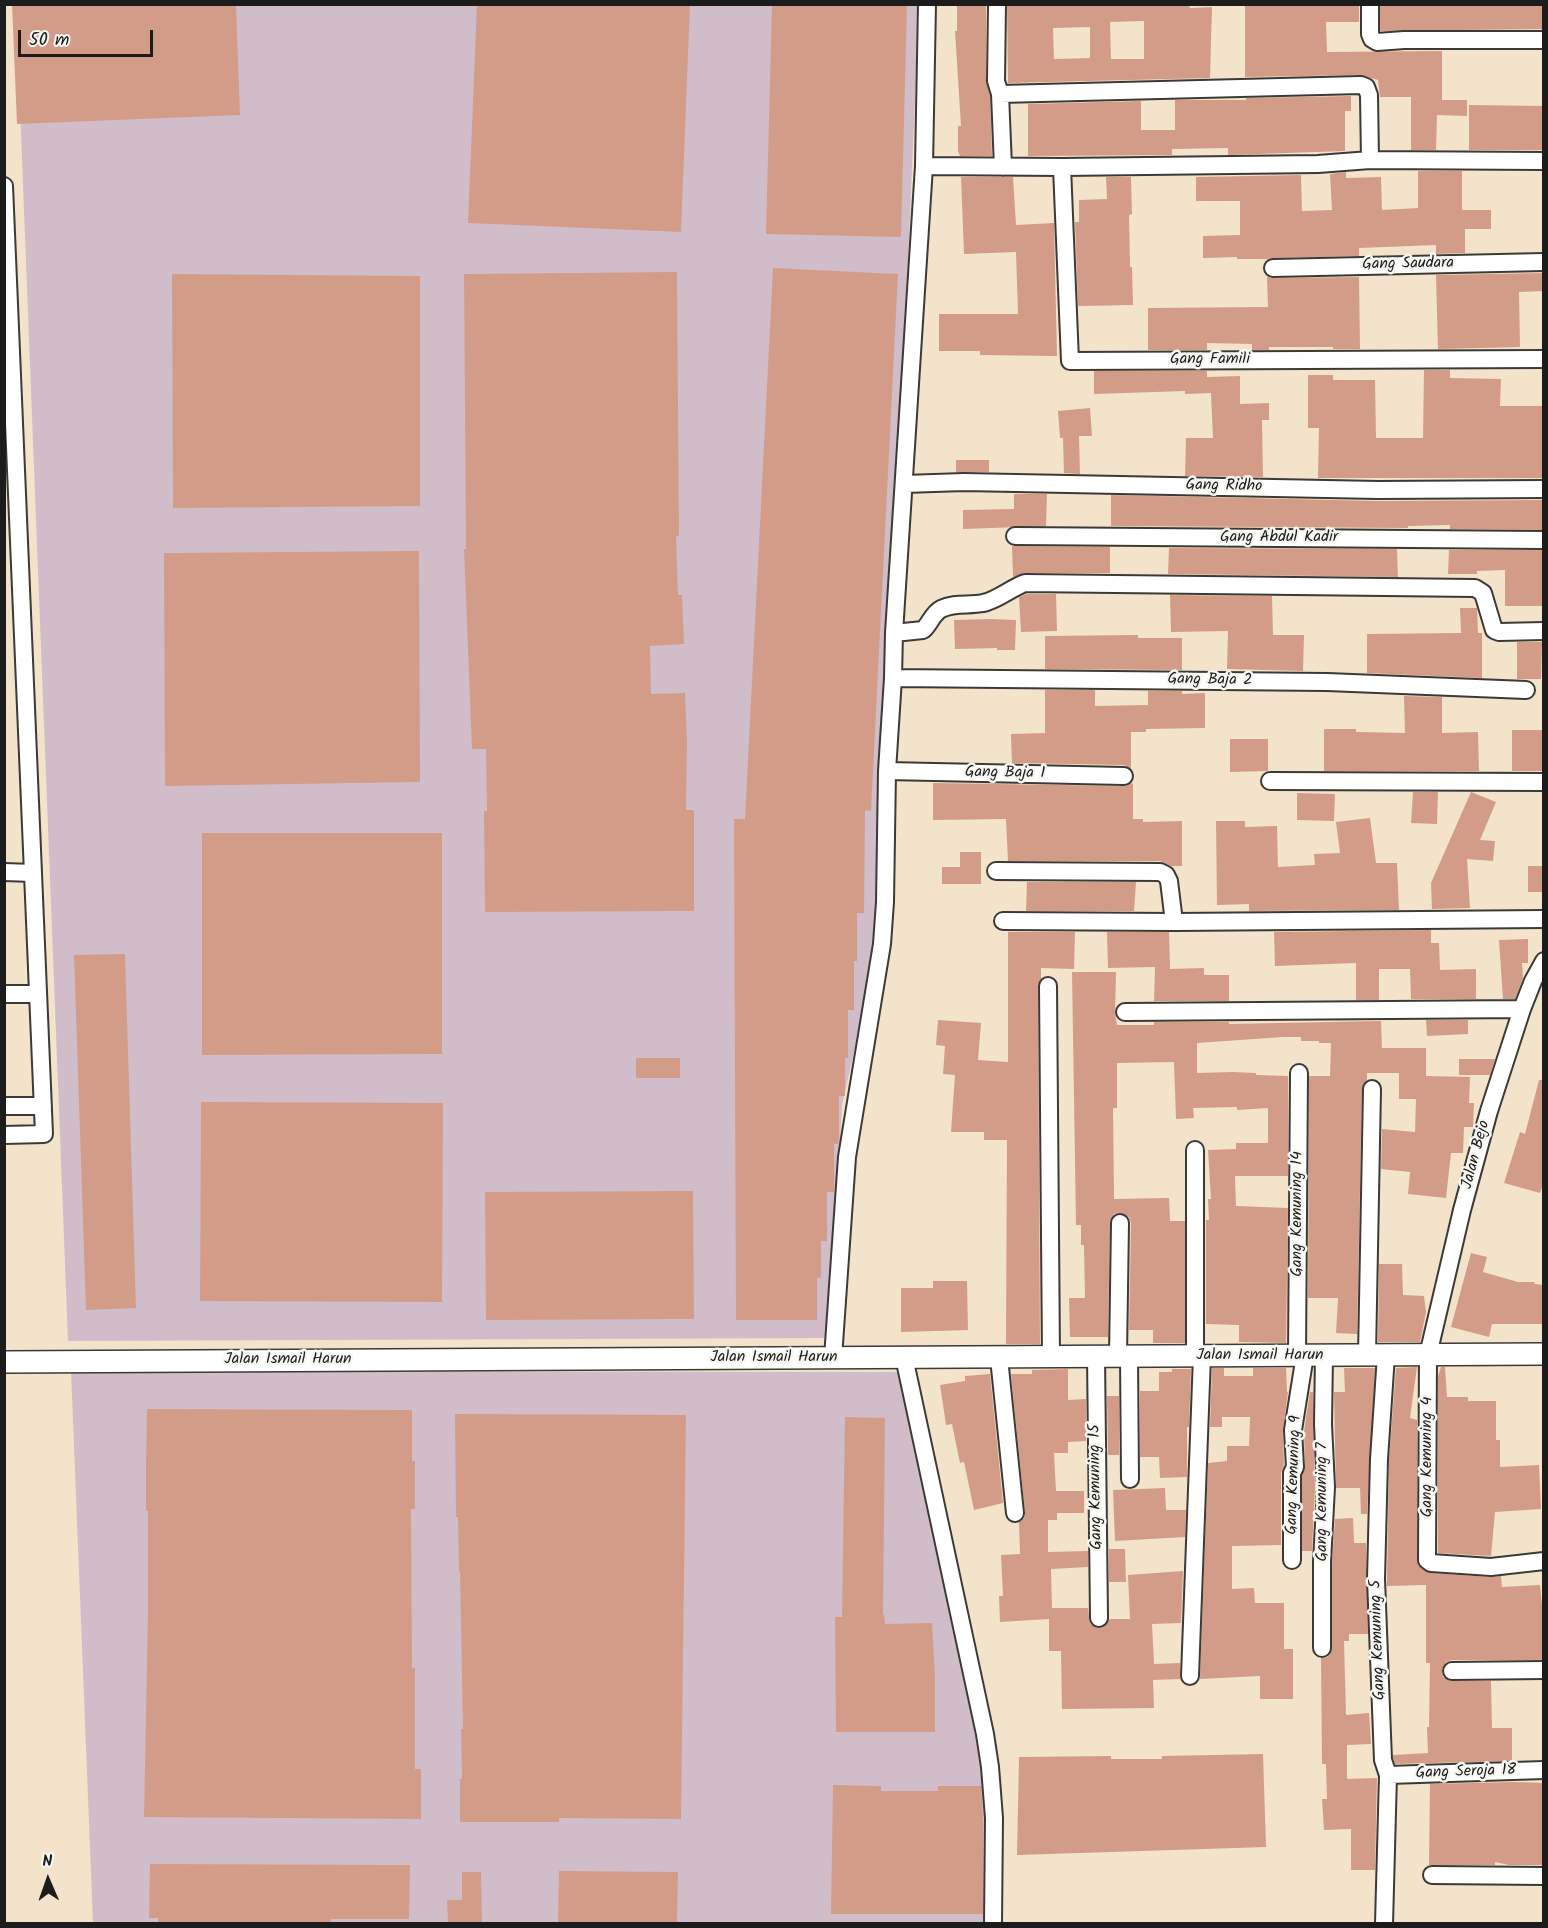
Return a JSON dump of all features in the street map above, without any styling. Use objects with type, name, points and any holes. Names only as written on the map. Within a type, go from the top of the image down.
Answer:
[{"type":"street","points":[[833,1358],[847,1158],[882,944],[887,771],[893,678],[909,631],[904,484],[924,166],[927,4]]},
{"type":"street","points":[[997,4],[996,81],[1000,94],[1003,167]]},
{"type":"street","points":[[1370,4],[1370,34],[1377,42],[1544,40]]},
{"type":"street","points":[[1000,94],[1361,85],[1366,87],[1369,95],[1370,160]]},
{"type":"street","points":[[924,166],[1318,164],[1370,160],[1544,161]]},
{"type":"street","name":"Gang Famili","points":[[1062,167],[1070,361],[1544,359]]},
{"type":"street","points":[[4,186],[11,482],[33,873],[44,1134],[4,1135]]},
{"type":"street","name":"Gang Saudara","points":[[1273,268],[1544,262]]},
{"type":"street","name":"Gang Ridho","points":[[904,484],[1378,490],[1544,489]]},
{"type":"street","name":"Gang Abdul Kadir","points":[[1015,536],[1544,540]]},
{"type":"street","points":[[909,631],[940,610],[954,605],[994,600],[1012,588],[1025,583],[1475,588],[1483,593],[1494,630],[1544,632]]},
{"type":"street","name":"Gang Baja 2","points":[[893,678],[1327,682],[1526,690]]},
{"type":"street","name":"Gang Baja 1","points":[[887,771],[1124,776]]},
{"type":"street","points":[[1270,781],[1544,782]]},
{"type":"street","points":[[996,871],[1160,872],[1166,875],[1169,881],[1174,922]]},
{"type":"street","points":[[4,872],[33,873]]},
{"type":"street","points":[[1003,921],[1544,919]]},
{"type":"street","name":"Jalan Bejo","points":[[1428,1355],[1462,1210],[1486,1122],[1522,1009],[1544,961]]},
{"type":"street","points":[[1048,986],[1051,1357]]},
{"type":"street","points":[[4,994],[38,994]]},
{"type":"street","points":[[1125,1012],[1522,1009]]},
{"type":"street","name":"Gang Kemuning 14","points":[[1299,1073],[1308,1355]]},
{"type":"street","name":"Gang Kemuning 5","points":[[1372,1089],[1379,1459],[1376,1579],[1383,1760],[1388,1775],[1384,1923]]},
{"type":"street","points":[[4,1106],[43,1106]]},
{"type":"street","points":[[1190,1676],[1198,1356],[1195,1150]]},
{"type":"street","points":[[1120,1223],[1130,1479]]},
{"type":"street","name":"Jalan Ismail Harun","points":[[4,1362],[1544,1354]]},
{"type":"street","name":"Gang Kemuning 9","points":[[1292,1560],[1292,1473],[1295,1467],[1293,1430],[1308,1355]]},
{"type":"street","name":"Gang Kemuning 7","points":[[1308,1355],[1323,1424],[1326,1487],[1322,1572],[1322,1648]]},
{"type":"street","name":"Gang Kemuning 4","points":[[1428,1355],[1427,1560],[1431,1563],[1491,1567],[1544,1561]]},
{"type":"street","name":"Gang Kemuning 15","points":[[1096,1356],[1099,1618]]},
{"type":"street","points":[[904,1357],[985,1734],[994,1818],[993,1923]]},
{"type":"street","points":[[999,1358],[1015,1513]]},
{"type":"street","points":[[1452,1671],[1544,1670]]},
{"type":"street","name":"Gang Seroja 18","points":[[1388,1775],[1544,1770]]},
{"type":"street","points":[[1432,1875],[1544,1876]]},
{"type":"shaded area","points":[[16,5],[919,5],[879,941],[842,1105],[830,1338],[68,1341]]},
{"type":"shaded area","points":[[71,1371],[902,1372],[993,1773],[993,1923],[93,1923]]},
{"type":"building","points":[[12,4],[236,4],[240,115],[17,124]]},
{"type":"building","points":[[477,4],[690,4],[681,232],[468,223]]},
{"type":"building","points":[[772,4],[907,4],[901,237],[766,234]]},
{"type":"building","points":[[957,4],[986,4],[986,81],[990,96],[992,156],[960,156],[958,151],[958,126],[961,126],[955,31],[957,31]]},
{"type":"building","points":[[1007,4],[1212,7],[1210,78],[1008,83]],"holes":[[[1144,21],[1144,59],[1111,59],[1110,22]],[[1090,27],[1090,58],[1054,59],[1053,28]]]},
{"type":"building","points":[[1245,4],[1359,4],[1359,22],[1326,22],[1327,52],[1442,51],[1442,100],[1467,100],[1467,116],[1437,115],[1436,150],[1411,150],[1411,97],[1380,97],[1378,80],[1361,75],[1245,77]]},
{"type":"building","points":[[1380,4],[1544,4],[1544,29],[1380,31]]},
{"type":"building","points":[[1351,96],[1351,111],[1345,111],[1345,151],[1228,155],[1228,148],[1172,149],[1172,155],[1028,156],[1028,104],[1141,101],[1141,130],[1175,130],[1175,100]]},
{"type":"building","points":[[1469,105],[1544,106],[1544,150],[1469,150]]},
{"type":"building","points":[[1418,171],[1462,171],[1462,210],[1491,210],[1491,229],[1465,229],[1465,253],[1436,254],[1436,245],[1359,248],[1359,256],[1267,259],[1203,258],[1203,236],[1240,235],[1240,201],[1196,201],[1196,177],[1301,175],[1302,211],[1332,210],[1330,174],[1346,172],[1346,178],[1381,177],[1382,210],[1418,208]]},
{"type":"building","points":[[961,177],[1013,177],[1016,225],[1054,223],[1057,356],[980,355],[980,351],[939,351],[939,314],[1018,314],[1016,252],[964,254]]},
{"type":"building","points":[[1106,177],[1131,177],[1132,214],[1129,215],[1133,305],[1078,306],[1075,222],[1079,222],[1079,200],[1107,199]]},
{"type":"building","points":[[773,268],[898,274],[871,811],[865,810],[864,913],[857,913],[854,1010],[848,1010],[845,1096],[839,1096],[839,1139],[838,1144],[834,1144],[834,1192],[827,1192],[827,1241],[821,1241],[821,1278],[817,1278],[817,1320],[736,1320],[734,819],[745,819]]},
{"type":"building","points":[[677,272],[679,536],[676,536],[678,595],[682,595],[684,644],[650,646],[651,694],[685,693],[686,810],[694,810],[694,911],[485,912],[486,749],[472,749],[464,549],[466,549],[464,274]]},
{"type":"building","points":[[1544,273],[1544,291],[1519,292],[1520,347],[1438,349],[1436,275]]},
{"type":"building","points":[[172,274],[420,276],[420,506],[173,508]]},
{"type":"building","points":[[1267,277],[1359,277],[1360,349],[1269,347],[1269,350],[1252,350],[1252,344],[1207,343],[1207,350],[1148,350],[1148,308],[1268,307]]},
{"type":"building","points":[[1424,370],[1450,370],[1450,378],[1501,379],[1500,406],[1544,406],[1544,478],[1318,478],[1319,428],[1308,428],[1308,375],[1333,375],[1333,380],[1375,380],[1376,438],[1423,438]]},
{"type":"building","points":[[1094,371],[1207,371],[1207,377],[1240,376],[1240,404],[1269,403],[1269,420],[1262,420],[1263,477],[1185,476],[1186,438],[1213,438],[1211,393],[1185,394],[1185,391],[1094,394]]},
{"type":"building","points":[[1090,408],[1092,436],[1079,436],[1080,474],[1064,473],[1063,438],[1060,438],[1058,411]]},
{"type":"building","points":[[956,460],[989,460],[989,472],[956,472]]},
{"type":"building","points":[[1014,494],[1047,494],[1046,526],[963,529],[963,510],[1014,509]]},
{"type":"building","points":[[1111,495],[1378,501],[1544,500],[1544,530],[1450,529],[1450,525],[1408,526],[1408,528],[1111,526]]},
{"type":"building","points":[[1012,546],[1110,547],[1110,573],[1025,573],[1013,577]]},
{"type":"building","points":[[1169,548],[1397,549],[1398,577],[1168,574]]},
{"type":"building","points":[[1449,550],[1544,550],[1544,606],[1505,606],[1505,570],[1477,571],[1477,574],[1448,574]]},
{"type":"building","points":[[419,551],[420,782],[165,786],[164,553]]},
{"type":"building","points":[[1027,594],[1056,594],[1057,631],[1021,632],[1019,597]]},
{"type":"building","points":[[1170,595],[1272,596],[1273,635],[1304,635],[1303,671],[1227,669],[1228,631],[1171,632]]},
{"type":"building","points":[[1460,608],[1477,608],[1478,633],[1482,633],[1482,678],[1367,673],[1367,634],[1461,633]]},
{"type":"building","points":[[954,620],[1016,620],[1015,650],[955,649]]},
{"type":"building","points":[[1138,635],[1138,638],[1182,638],[1182,670],[1045,669],[1045,636]]},
{"type":"building","points":[[1517,642],[1542,642],[1541,679],[1517,679]]},
{"type":"building","points":[[1045,690],[1095,690],[1095,706],[1148,705],[1148,691],[1182,691],[1182,694],[1205,693],[1205,728],[1146,729],[1146,732],[1131,732],[1131,769],[1124,765],[1012,763],[1011,734],[1045,733]]},
{"type":"building","points":[[1404,696],[1442,697],[1442,733],[1478,732],[1479,771],[1324,771],[1324,729],[1405,733]]},
{"type":"building","points":[[1512,730],[1544,730],[1544,771],[1512,771]]},
{"type":"building","points":[[1230,739],[1268,739],[1268,771],[1230,772]]},
{"type":"building","points":[[933,783],[1124,786],[1133,783],[1133,819],[1143,819],[1143,822],[1182,821],[1182,866],[1171,866],[1160,861],[1008,861],[1006,819],[933,820]]},
{"type":"building","points":[[1413,792],[1438,792],[1437,824],[1411,823]]},
{"type":"building","points":[[1471,792],[1496,802],[1480,840],[1495,841],[1493,861],[1467,859],[1470,908],[1432,909],[1431,883]]},
{"type":"building","points":[[1297,793],[1335,794],[1334,821],[1297,820]]},
{"type":"building","points":[[1370,818],[1376,863],[1397,863],[1399,910],[1249,911],[1249,904],[1217,905],[1216,821],[1245,821],[1245,827],[1277,826],[1278,867],[1315,865],[1314,854],[1340,853],[1336,822]]},
{"type":"building","points":[[202,833],[442,833],[442,1054],[202,1055]]},
{"type":"building","points":[[960,852],[981,852],[981,884],[942,884],[942,867],[960,867]]},
{"type":"building","points":[[1528,866],[1544,866],[1544,892],[1528,892]]},
{"type":"building","points":[[1027,882],[1136,882],[1134,911],[1026,911]]},
{"type":"building","points":[[1431,930],[1431,943],[1439,943],[1440,970],[1476,969],[1476,999],[1411,999],[1410,969],[1379,969],[1379,1000],[1356,1000],[1356,963],[1275,966],[1274,932]]},
{"type":"building","points":[[1008,932],[1075,932],[1074,969],[1041,968],[1041,979],[1038,986],[1040,1344],[1006,1344],[1007,1140],[984,1140],[984,1132],[951,1132],[955,1075],[943,1074],[945,1046],[936,1045],[938,1020],[981,1023],[978,1060],[1008,1062]]},
{"type":"building","points":[[1107,932],[1169,932],[1170,969],[1204,968],[1204,975],[1229,975],[1229,1001],[1154,1001],[1155,967],[1108,968]]},
{"type":"building","points":[[1528,939],[1528,963],[1522,963],[1523,978],[1515,999],[1503,999],[1499,940]]},
{"type":"building","points":[[125,954],[136,1308],[86,1310],[74,955]]},
{"type":"building","points":[[1072,972],[1116,972],[1117,1025],[1154,1025],[1154,1022],[1229,1022],[1229,1024],[1381,1021],[1382,1048],[1426,1048],[1426,1076],[1470,1077],[1469,1103],[1474,1103],[1473,1127],[1464,1127],[1463,1153],[1451,1153],[1446,1198],[1408,1194],[1410,1172],[1381,1169],[1382,1129],[1415,1132],[1416,1099],[1399,1099],[1399,1073],[1367,1073],[1367,1080],[1362,1089],[1357,1334],[1336,1333],[1338,1298],[1308,1298],[1309,1076],[1330,1076],[1331,1043],[1301,1041],[1301,1037],[1283,1037],[1197,1043],[1197,1073],[1232,1072],[1288,1076],[1288,1176],[1235,1176],[1236,1206],[1288,1208],[1286,1343],[1239,1342],[1239,1325],[1206,1324],[1206,1220],[1209,1220],[1208,1199],[1211,1199],[1208,1150],[1236,1149],[1236,1143],[1268,1143],[1268,1108],[1237,1110],[1237,1107],[1193,1108],[1194,1118],[1176,1119],[1174,1062],[1117,1063],[1117,1108],[1113,1108],[1114,1199],[1169,1198],[1170,1221],[1185,1221],[1185,1343],[1153,1343],[1153,1330],[1129,1330],[1131,1223],[1129,1217],[1121,1213],[1114,1214],[1110,1223],[1108,1337],[1070,1337],[1069,1298],[1085,1298],[1084,1245],[1081,1245],[1081,1225],[1076,1225]]},
{"type":"building","points":[[1426,1020],[1468,1020],[1468,1034],[1427,1036]]},
{"type":"building","points":[[636,1058],[680,1058],[680,1078],[636,1078]]},
{"type":"building","points":[[1459,1059],[1495,1059],[1490,1075],[1459,1075]]},
{"type":"building","points":[[1539,1080],[1544,1080],[1544,1181],[1540,1193],[1504,1183],[1520,1132],[1525,1134]]},
{"type":"building","points":[[201,1102],[443,1103],[442,1302],[200,1301]]},
{"type":"building","points":[[693,1191],[694,1319],[486,1320],[485,1192]]},
{"type":"building","points":[[1471,1253],[1487,1257],[1483,1272],[1518,1282],[1534,1282],[1544,1285],[1544,1324],[1492,1324],[1489,1337],[1451,1327]]},
{"type":"building","points":[[1379,1264],[1402,1264],[1403,1295],[1424,1296],[1426,1312],[1420,1342],[1378,1342]]},
{"type":"building","points":[[933,1281],[967,1281],[968,1330],[901,1332],[901,1288],[933,1288]]},
{"type":"building","points":[[1417,1367],[1410,1418],[1417,1420],[1418,1565],[1430,1573],[1501,1576],[1502,1587],[1540,1585],[1544,1625],[1544,1660],[1452,1660],[1446,1662],[1442,1671],[1443,1677],[1452,1681],[1491,1681],[1492,1728],[1512,1728],[1512,1761],[1395,1764],[1393,1758],[1393,1755],[1428,1753],[1430,1663],[1426,1663],[1426,1585],[1387,1586],[1389,1459],[1396,1368]]},
{"type":"building","points":[[1441,1367],[1445,1367],[1447,1397],[1468,1397],[1468,1401],[1496,1401],[1496,1440],[1500,1440],[1500,1467],[1539,1465],[1541,1509],[1495,1512],[1491,1556],[1438,1553],[1438,1376]]},
{"type":"building","points":[[1212,1368],[1224,1368],[1224,1376],[1253,1376],[1253,1368],[1286,1368],[1288,1392],[1283,1430],[1284,1465],[1281,1473],[1281,1545],[1232,1546],[1232,1589],[1254,1588],[1255,1603],[1284,1603],[1284,1649],[1293,1649],[1293,1699],[1260,1699],[1260,1676],[1200,1679],[1208,1463],[1227,1461],[1227,1446],[1249,1446],[1250,1417],[1222,1417],[1222,1427],[1210,1427]]},
{"type":"building","points":[[1344,1368],[1375,1368],[1367,1514],[1361,1514],[1360,1488],[1336,1488],[1334,1392],[1345,1392]]},
{"type":"building","points":[[1068,1369],[1068,1400],[1086,1399],[1086,1441],[1068,1442],[1068,1453],[1054,1453],[1056,1491],[1084,1491],[1084,1513],[1057,1513],[1057,1520],[1048,1520],[1048,1552],[1088,1551],[1088,1567],[1051,1569],[1052,1608],[1088,1608],[1090,1624],[1099,1628],[1104,1627],[1109,1619],[1130,1619],[1128,1575],[1183,1571],[1181,1623],[1152,1624],[1154,1664],[1180,1663],[1180,1679],[1153,1680],[1154,1708],[1062,1709],[1061,1651],[1049,1651],[1049,1619],[1000,1622],[999,1596],[1003,1596],[1001,1555],[1020,1554],[1019,1522],[1024,1518],[1025,1513],[1011,1374],[1032,1374],[1032,1370]]},
{"type":"building","points":[[1172,1369],[1191,1369],[1189,1427],[1187,1427],[1187,1477],[1160,1478],[1159,1457],[1140,1457],[1140,1391],[1159,1391],[1159,1372],[1172,1372]]},
{"type":"building","points":[[990,1374],[1003,1503],[974,1510],[964,1462],[960,1463],[952,1424],[946,1425],[940,1385],[965,1381],[965,1376]]},
{"type":"building","points":[[1310,1392],[1313,1392],[1315,1487],[1312,1551],[1302,1551],[1304,1431]]},
{"type":"building","points":[[1107,1396],[1119,1396],[1119,1455],[1108,1455]]},
{"type":"building","points":[[147,1409],[412,1410],[415,1509],[411,1509],[412,1668],[415,1668],[415,1769],[421,1769],[421,1819],[144,1817],[148,1611]]},
{"type":"building","points":[[455,1414],[686,1415],[681,1819],[559,1818],[559,1822],[460,1822],[461,1729],[463,1729]]},
{"type":"building","points":[[845,1417],[885,1418],[883,1615],[885,1624],[932,1623],[935,1732],[836,1732],[835,1617],[842,1617]]},
{"type":"building","points":[[1165,1488],[1166,1510],[1186,1510],[1185,1537],[1115,1541],[1113,1490]]},
{"type":"building","points":[[1353,1518],[1354,1543],[1366,1543],[1368,1634],[1349,1634],[1349,1641],[1344,1641],[1346,1715],[1369,1713],[1371,1744],[1347,1745],[1347,1779],[1377,1778],[1375,1870],[1351,1870],[1351,1829],[1324,1830],[1322,1799],[1327,1799],[1326,1764],[1322,1764],[1321,1658],[1328,1657],[1332,1648],[1332,1562],[1335,1519]]},
{"type":"building","points":[[1109,1549],[1125,1549],[1126,1582],[1109,1582]]},
{"type":"building","points":[[1263,1754],[1266,1847],[1017,1855],[1019,1757],[1111,1756],[1111,1759],[1162,1759],[1162,1756]]},
{"type":"building","points":[[1544,1783],[1544,1865],[1509,1865],[1495,1862],[1495,1865],[1429,1865],[1430,1784]]},
{"type":"building","points":[[833,1785],[881,1786],[881,1791],[938,1791],[938,1786],[981,1786],[983,1914],[831,1914]]},
{"type":"building","points":[[150,1864],[410,1865],[409,1919],[331,1919],[331,1923],[158,1923],[158,1918],[149,1918]]},
{"type":"building","points":[[559,1871],[678,1872],[677,1923],[558,1923]]},
{"type":"building","points":[[462,1872],[481,1872],[482,1923],[448,1923],[447,1900],[462,1900]]}]
